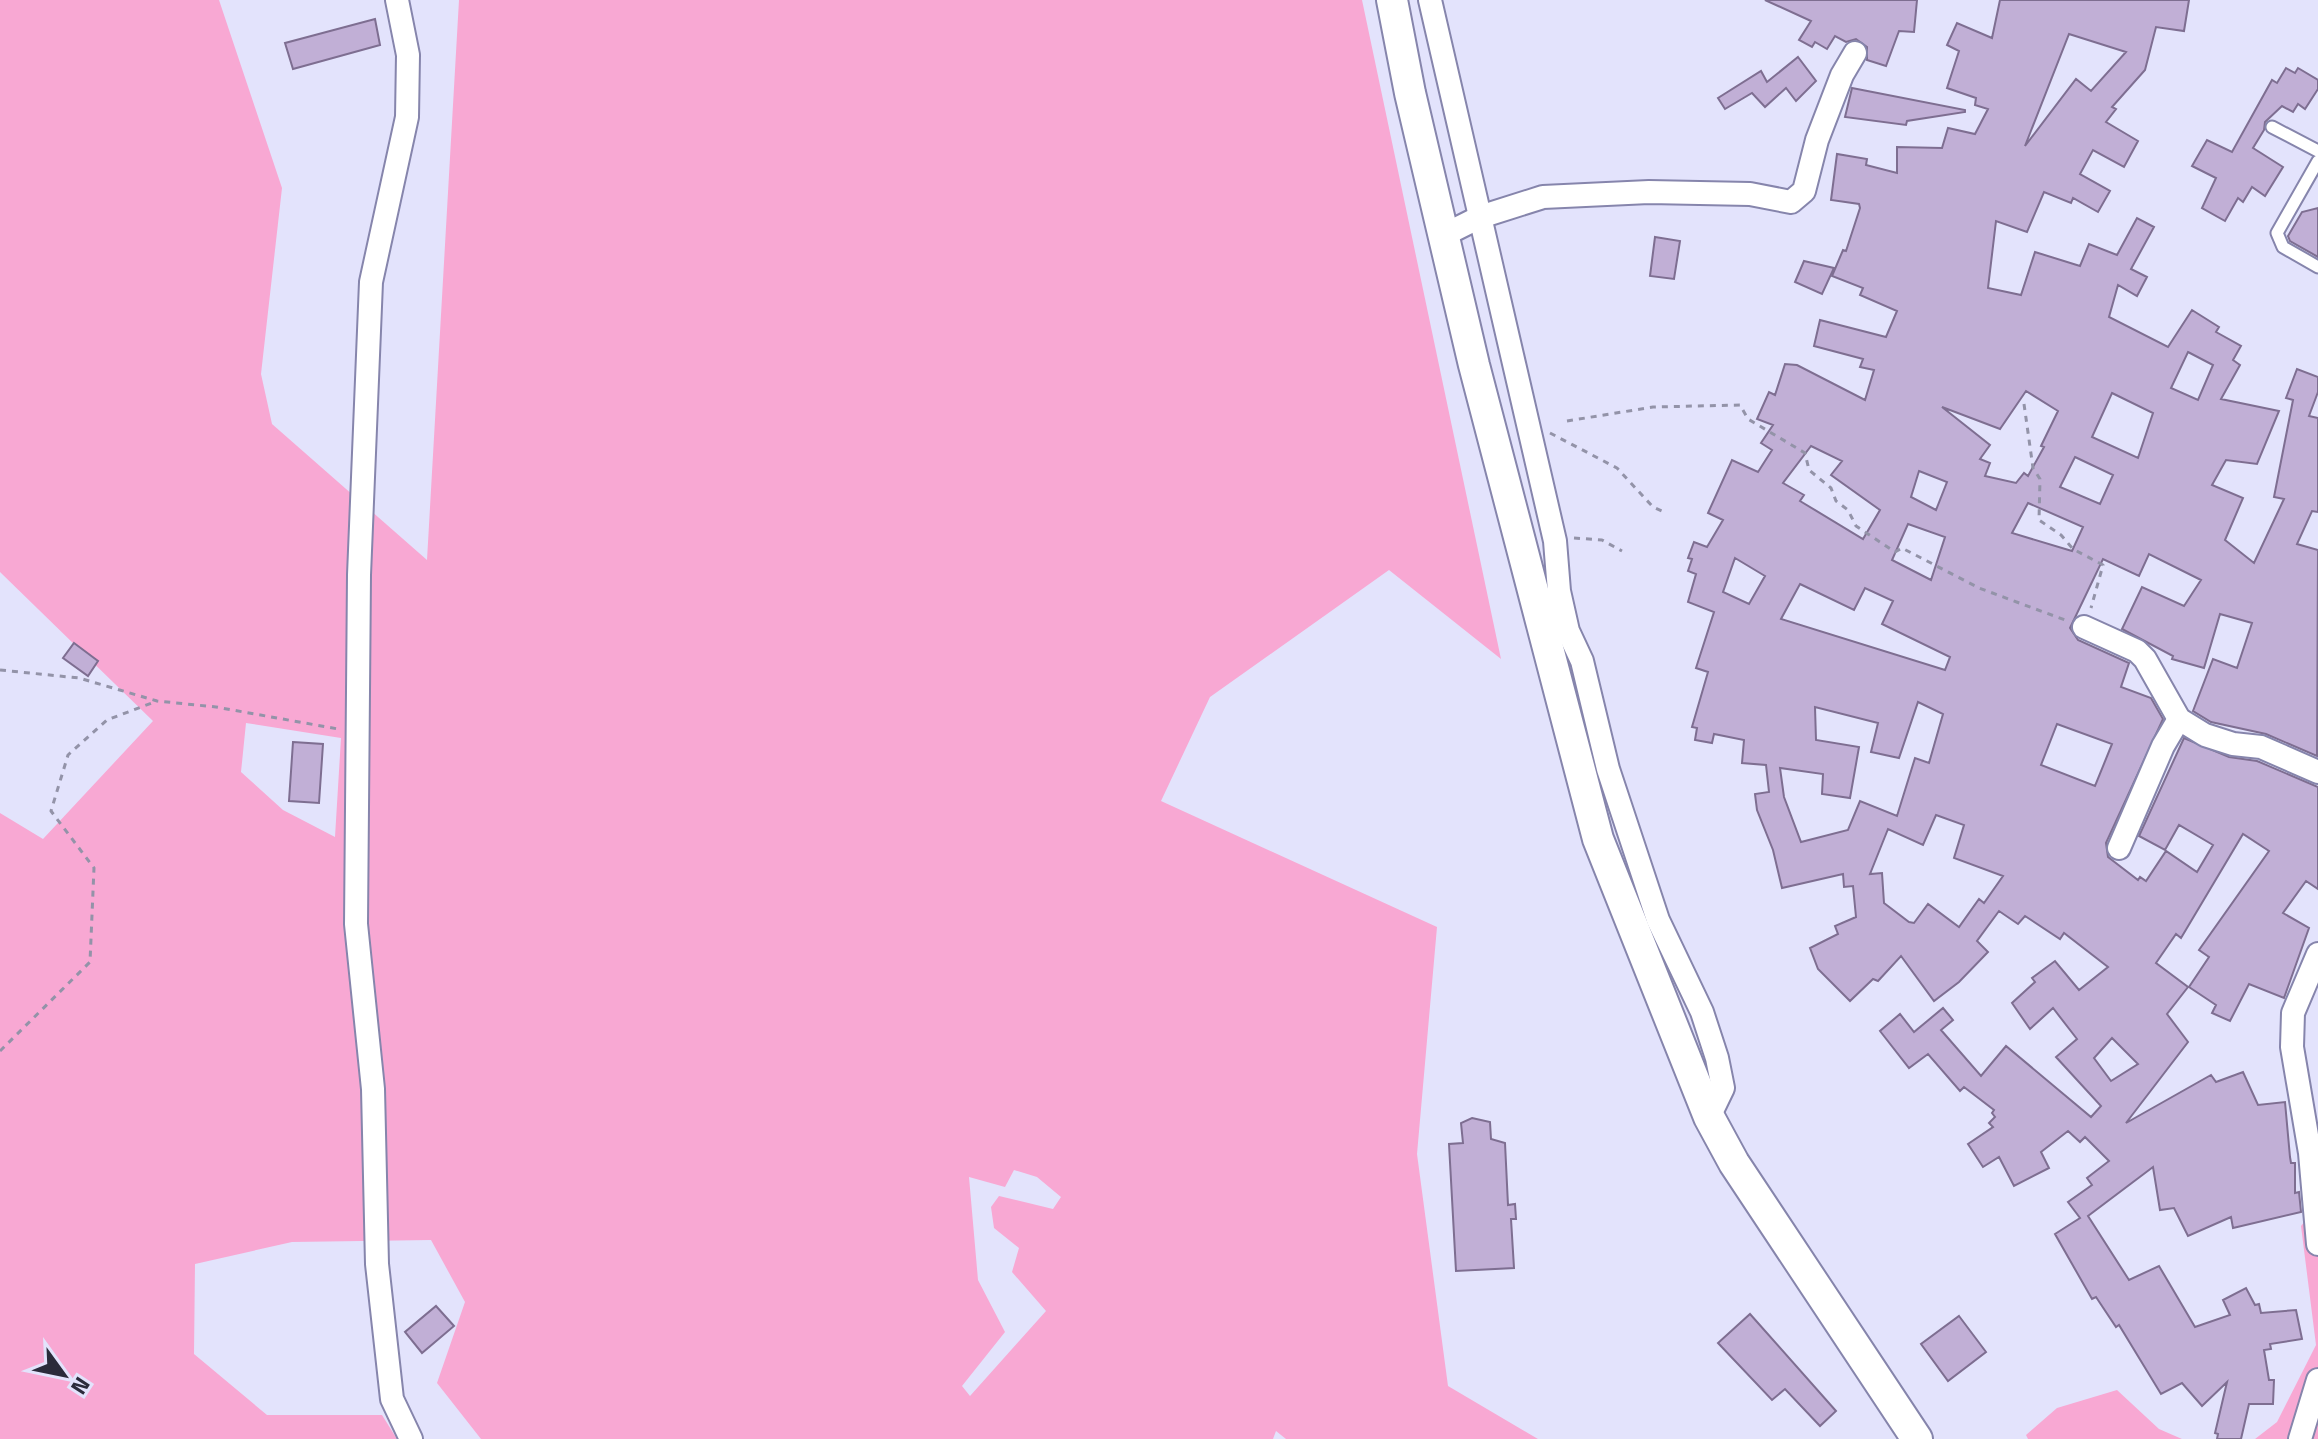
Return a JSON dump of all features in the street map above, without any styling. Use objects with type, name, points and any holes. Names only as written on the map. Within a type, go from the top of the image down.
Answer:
[{"type":"main road","points":[[1392,0],[1442,236],[1598,839],[1709,1117],[1734,1163],[1917,1439]]},
{"type":"street","points":[[397,0],[408,55],[407,117],[371,282],[359,575],[356,924],[373,1089],[377,1264],[392,1399],[411,1439]]},
{"type":"street","points":[[1430,0],[1554,537],[1568,631],[1582,661],[1608,769],[1658,920],[1702,1012],[1717,1058],[1723,1088],[1709,1117]]},
{"type":"street","points":[[1442,236],[1480,217],[1543,197],[1649,192],[1750,194],[1791,202],[1804,191],[1817,140],[1842,75],[1855,53]]},
{"type":"street","points":[[2084,627],[2137,651],[2145,659],[2179,719],[2205,735],[2233,744],[2261,747],[2318,772]]},
{"type":"street","points":[[2119,848],[2163,746],[2179,719]]},
{"type":"street","points":[[2318,954],[2293,1013],[2292,1047],[2310,1153],[2318,1244]]},
{"type":"street","points":[[2300,1439],[2318,1380]]},
{"type":"lane","points":[[2272,127],[2318,151]]},
{"type":"lane","points":[[2318,161],[2277,233],[2283,247],[2318,267]]},
{"type":"path","points":[[1567,421],[1653,407],[1740,405],[1748,419],[1805,453],[1809,470],[1831,488],[1836,501],[1848,510],[1856,526],[1876,541],[1895,552],[1902,548],[1979,588],[2084,627],[2103,565],[2073,549],[2039,520],[2040,479],[2033,468],[2024,404]]},
{"type":"path","points":[[1528,424],[1608,462],[1653,507],[1662,511]]},
{"type":"path","points":[[1554,537],[1602,540],[1622,551]]},
{"type":"path","points":[[0,670],[79,678],[157,701],[216,707],[357,732]]},
{"type":"path","points":[[0,1051],[90,962],[94,868],[51,811],[68,755],[107,720],[157,701]]},
{"type":"shaded area","points":[[0,0],[219,0],[282,188],[261,374],[272,424],[427,560],[459,0],[1362,0],[1501,659],[1389,570],[1210,697],[1161,801],[1437,927],[1417,1154],[1448,1386],[1538,1439],[1286,1439],[1276,1431],[1273,1439],[481,1439],[437,1383],[465,1302],[431,1240],[292,1242],[195,1264],[194,1354],[267,1415],[382,1415],[397,1439],[0,1439],[0,813],[43,839],[153,721],[0,572]],"holes":[[[246,723],[341,738],[335,837],[283,810],[241,772]],[[1014,1170],[1037,1177],[1061,1197],[1053,1209],[999,1196],[991,1207],[994,1228],[1019,1248],[1012,1272],[1046,1311],[970,1396],[962,1386],[1005,1332],[978,1280],[969,1177],[1005,1187]]]},
{"type":"shaded area","points":[[2318,1205],[2318,1439],[2255,1439],[2277,1422],[2316,1345],[2301,1226]]},
{"type":"shaded area","points":[[2117,1390],[2159,1429],[2182,1439],[2028,1439],[2026,1435],[2057,1408]]},
{"type":"building","points":[[1765,0],[1917,0],[1914,32],[1899,31],[1886,66],[1867,60],[1867,47],[1856,39],[1846,42],[1835,36],[1827,49],[1815,42],[1812,47],[1799,40],[1811,21]]},
{"type":"building","points":[[2000,0],[2189,0],[2184,31],[2156,27],[2145,70],[2112,107],[2116,109],[2106,122],[2138,141],[2124,167],[2093,150],[2080,174],[2110,191],[2098,212],[2073,198],[2071,203],[2044,192],[2027,232],[1996,221],[1988,288],[2021,295],[2035,252],[2080,266],[2089,244],[2117,255],[2137,218],[2154,227],[2131,269],[2147,277],[2137,296],[2118,285],[2109,317],[2168,347],[2192,310],[2219,327],[2216,332],[2241,346],[2233,360],[2240,365],[2221,399],[2279,411],[2257,464],[2226,460],[2212,485],[2243,498],[2225,540],[2254,563],[2284,499],[2274,497],[2293,400],[2286,398],[2297,369],[2318,377],[2318,392],[2309,416],[2318,418],[2318,512],[2312,511],[2297,544],[2318,550],[2317,756],[2266,734],[2211,722],[2193,711],[2213,659],[2237,668],[2252,623],[2220,614],[2204,668],[2172,659],[2173,656],[2122,629],[2142,587],[2184,606],[2201,580],[2149,554],[2139,576],[2103,559],[2070,628],[2078,640],[2129,663],[2121,687],[2151,698],[2163,719],[2106,843],[2108,857],[2138,880],[2140,877],[2146,881],[2166,851],[2197,872],[2213,845],[2179,825],[2165,850],[2139,836],[2184,738],[2229,757],[2257,761],[2318,787],[2318,889],[2306,881],[2283,913],[2309,928],[2284,998],[2249,984],[2230,1021],[2212,1013],[2216,1005],[2189,987],[2209,957],[2199,950],[2269,851],[2243,834],[2181,938],[2176,934],[2156,963],[2188,987],[2167,1014],[2188,1042],[2126,1123],[2211,1075],[2216,1082],[2243,1072],[2258,1105],[2285,1102],[2290,1157],[2291,1163],[2295,1163],[2295,1193],[2299,1192],[2301,1212],[2233,1228],[2231,1217],[2188,1236],[2174,1208],[2160,1210],[2153,1167],[2088,1216],[2129,1280],[2159,1266],[2195,1327],[2230,1315],[2223,1300],[2246,1288],[2255,1305],[2259,1304],[2261,1313],[2296,1310],[2302,1339],[2270,1344],[2271,1349],[2264,1350],[2269,1380],[2274,1380],[2273,1404],[2249,1404],[2241,1439],[2217,1439],[2218,1434],[2215,1433],[2227,1382],[2202,1406],[2182,1383],[2161,1394],[2119,1325],[2116,1327],[2096,1297],[2092,1299],[2055,1234],[2080,1218],[2068,1202],[2092,1185],[2087,1178],[2109,1161],[2085,1137],[2080,1142],[2068,1131],[2041,1152],[2049,1168],[2014,1186],[1999,1157],[1983,1167],[1968,1144],[1993,1127],[1989,1123],[1995,1117],[1992,1113],[1994,1110],[1964,1087],[1960,1091],[1928,1054],[1909,1068],[1880,1031],[1900,1014],[1914,1032],[1943,1008],[1953,1020],[1941,1030],[1981,1076],[2006,1046],[2091,1117],[2101,1106],[2056,1057],[2077,1039],[2053,1008],[2030,1029],[2012,1003],[2035,982],[2032,978],[2055,961],[2079,990],[2108,967],[2064,933],[2060,939],[2025,916],[2018,924],[1999,911],[1977,941],[1988,952],[1959,982],[1934,1001],[1901,956],[1878,981],[1873,979],[1850,1001],[1818,969],[1810,948],[1838,934],[1835,926],[1856,917],[1853,886],[1844,887],[1843,874],[1782,888],[1773,850],[1757,810],[1755,794],[1769,792],[1766,765],[1742,763],[1744,740],[1714,734],[1712,743],[1695,740],[1697,728],[1692,727],[1708,672],[1696,668],[1714,612],[1688,602],[1696,574],[1688,571],[1692,559],[1688,558],[1694,542],[1707,547],[1723,520],[1708,513],[1732,460],[1758,472],[1772,450],[1761,443],[1773,425],[1757,419],[1769,392],[1775,395],[1785,364],[1797,365],[1865,400],[1874,370],[1860,367],[1863,359],[1814,346],[1820,320],[1886,337],[1897,311],[1860,295],[1863,288],[1832,276],[1843,250],[1846,251],[1860,208],[1859,204],[1831,200],[1837,154],[1867,159],[1866,165],[1897,173],[1897,147],[1942,148],[1948,128],[1975,134],[1988,109],[1975,105],[1976,98],[1947,88],[1959,51],[1947,45],[1957,23],[1992,38]],"holes":[[[2069,34],[2126,52],[2091,91],[2076,79],[2025,146]],[[2188,352],[2213,365],[2198,400],[2171,388]],[[2026,391],[2058,411],[2028,476],[2024,473],[2016,483],[1985,476],[1990,463],[1980,459],[1990,445],[1942,407],[2000,429]],[[2112,393],[2153,413],[2138,458],[2092,437]],[[1811,446],[1842,461],[1831,475],[1880,510],[1863,539],[1800,501],[1804,495],[1783,483]],[[2075,457],[2113,475],[2100,504],[2060,487]],[[1919,471],[1947,482],[1936,510],[1911,497]],[[2028,503],[2083,527],[2072,551],[2012,533]],[[1908,524],[1945,537],[1931,580],[1892,560]],[[1735,558],[1765,576],[1749,604],[1723,592]],[[1800,584],[1854,610],[1865,588],[1893,601],[1882,624],[1950,657],[1945,670],[1781,619]],[[1918,702],[1943,714],[1929,763],[1915,758],[1897,816],[1860,801],[1848,830],[1801,842],[1784,797],[1780,768],[1823,774],[1822,794],[1850,798],[1859,747],[1816,740],[1815,707],[1878,723],[1871,752],[1899,758]],[[2057,724],[2112,744],[2095,786],[2041,765]],[[1936,815],[1964,825],[1954,858],[2003,876],[1984,903],[1979,899],[1959,927],[1928,904],[1914,923],[1909,922],[1884,903],[1882,873],[1870,874],[1888,829],[1923,845]],[[2112,1038],[2138,1064],[2111,1081],[2094,1058]]]},
{"type":"building","points":[[375,19],[380,45],[293,69],[285,43]]},
{"type":"building","points":[[1798,57],[1816,81],[1796,101],[1786,88],[1765,107],[1752,93],[1725,109],[1718,98],[1761,71],[1767,82]]},
{"type":"building","points":[[2286,68],[2295,73],[2298,68],[2318,80],[2318,89],[2305,109],[2298,104],[2293,112],[2282,106],[2265,122],[2264,130],[2253,148],[2283,167],[2265,196],[2252,187],[2243,202],[2238,198],[2225,221],[2202,208],[2216,178],[2192,166],[2207,140],[2232,152],[2272,80],[2277,83]]},
{"type":"building","points":[[1852,88],[1965,112],[1907,121],[1906,125],[1845,117]]},
{"type":"building","points":[[2318,208],[2318,257],[2290,241],[2288,236],[2302,212]]},
{"type":"building","points":[[1655,237],[1680,241],[1674,279],[1650,276]]},
{"type":"building","points":[[1804,261],[1834,268],[1822,294],[1795,282]]},
{"type":"building","points":[[74,643],[98,661],[88,676],[63,658]]},
{"type":"building","points":[[293,742],[323,744],[319,803],[289,801]]},
{"type":"building","points":[[1472,1118],[1490,1122],[1491,1139],[1505,1143],[1508,1205],[1515,1204],[1516,1219],[1511,1219],[1514,1268],[1456,1271],[1449,1144],[1463,1143],[1461,1123]]},
{"type":"building","points":[[436,1306],[454,1326],[422,1353],[405,1332]]},
{"type":"building","points":[[1750,1314],[1836,1411],[1820,1426],[1785,1389],[1772,1400],[1718,1343]]},
{"type":"building","points":[[1959,1316],[1986,1352],[1948,1381],[1921,1344]]}]
